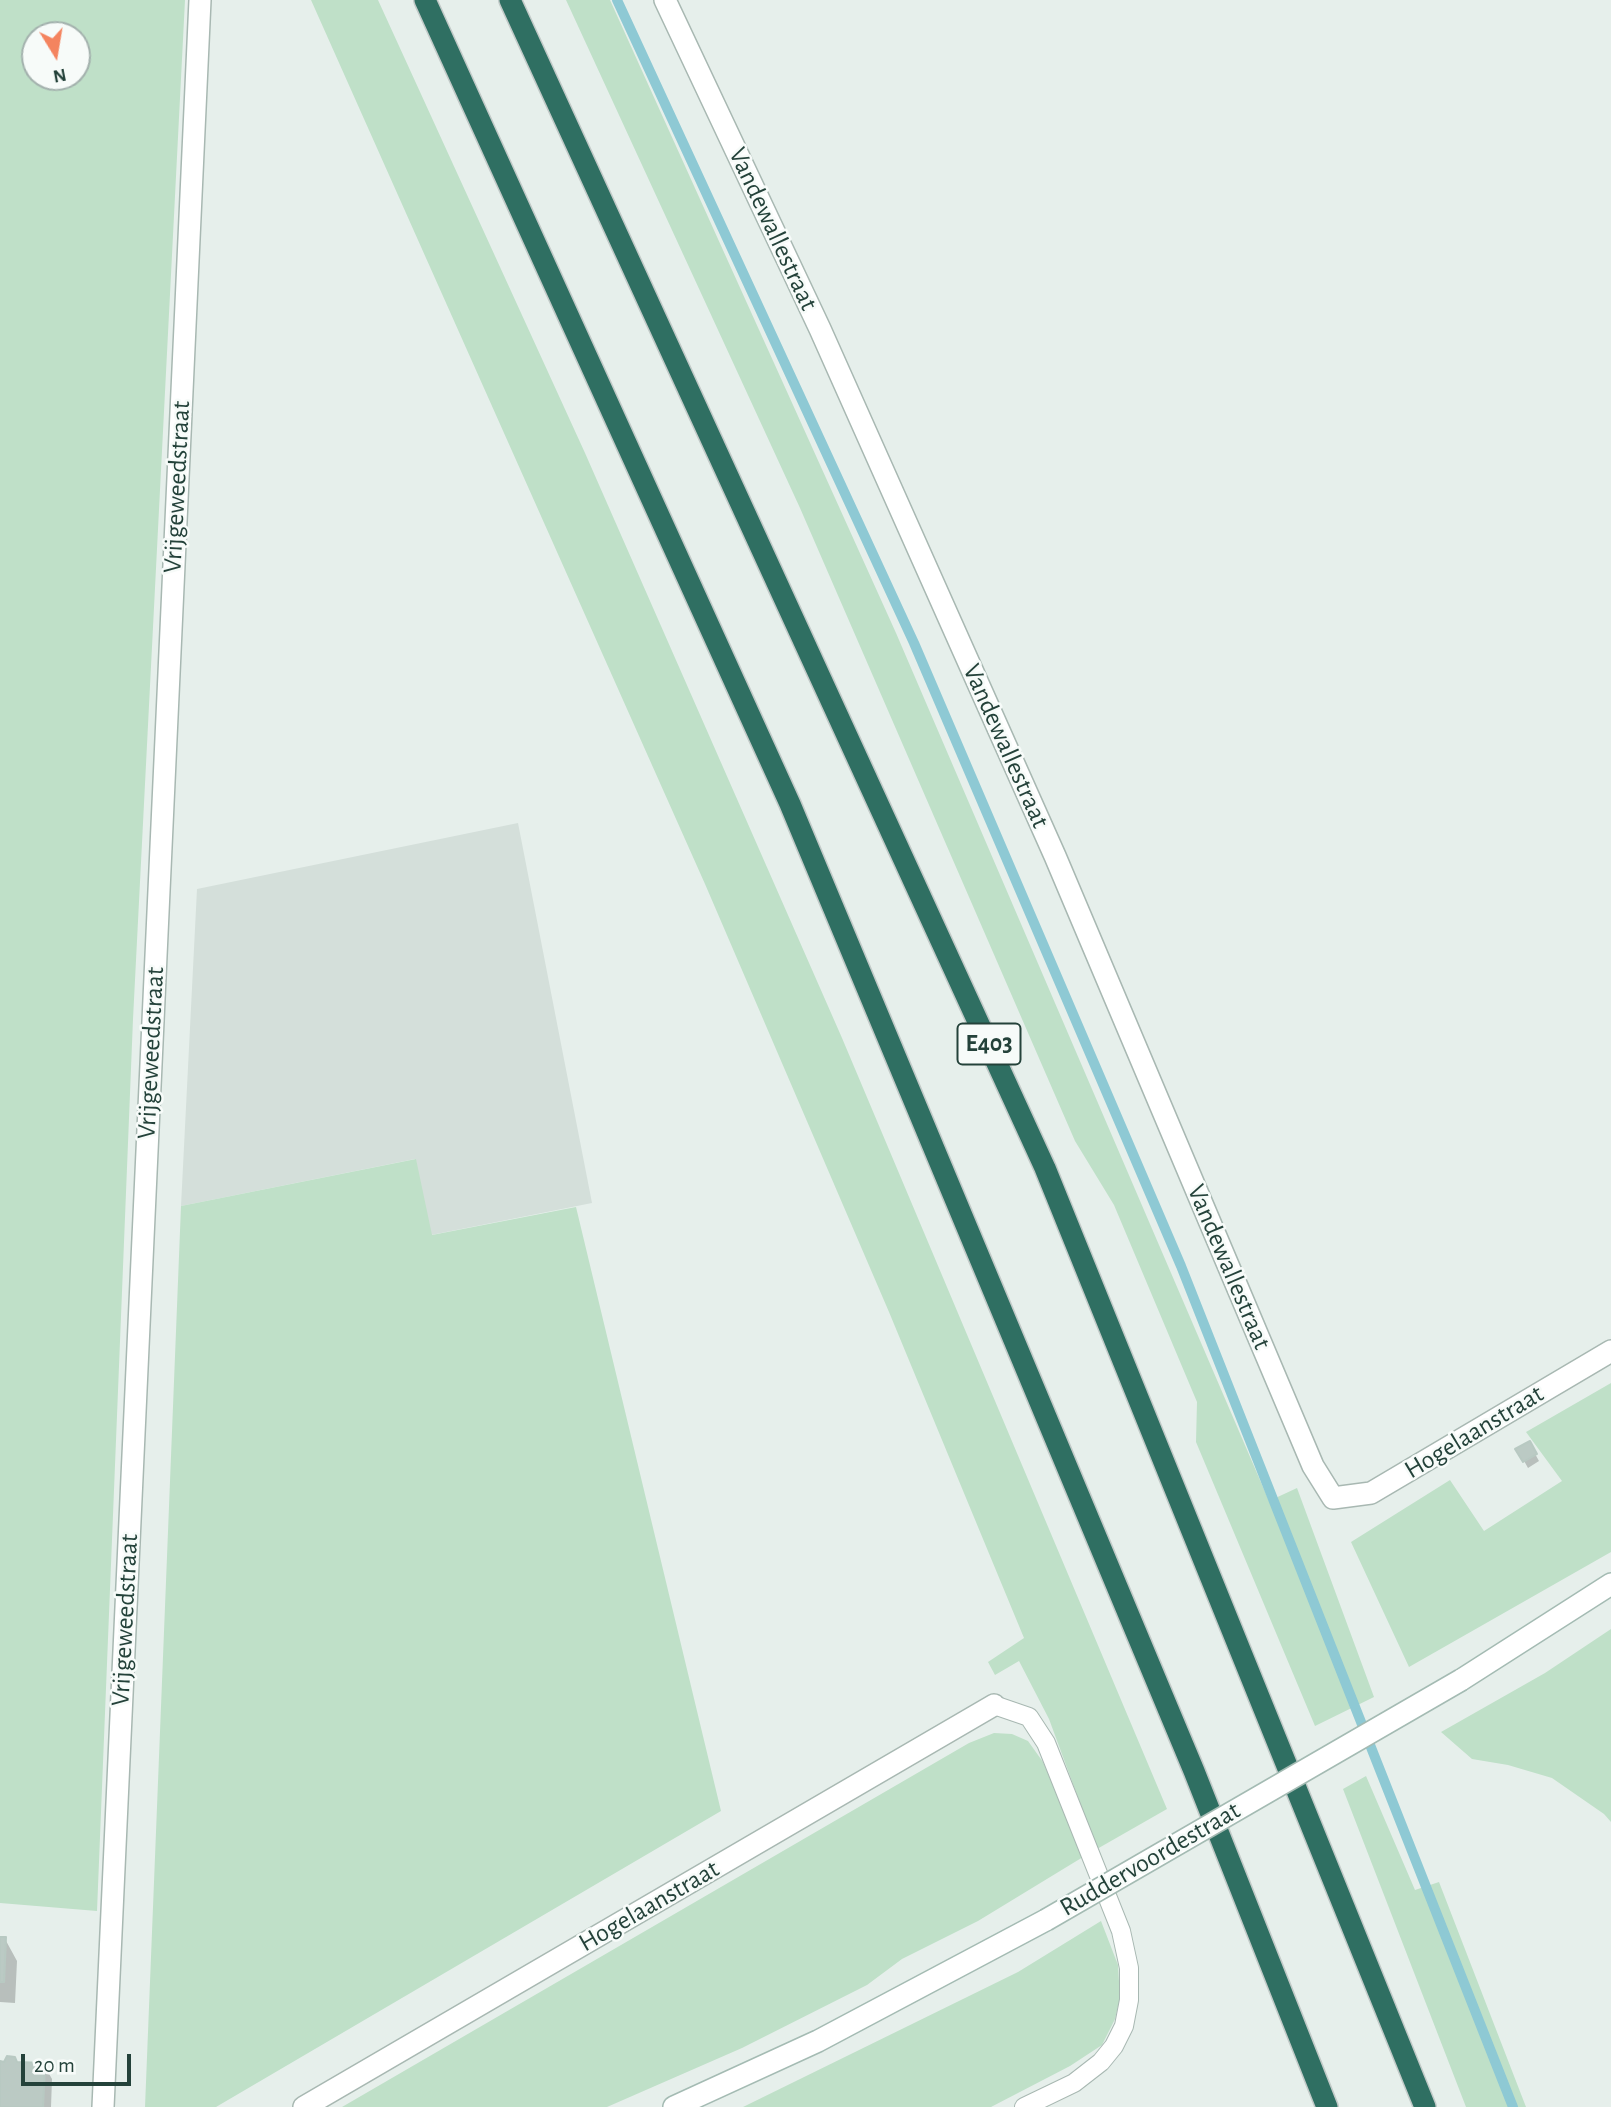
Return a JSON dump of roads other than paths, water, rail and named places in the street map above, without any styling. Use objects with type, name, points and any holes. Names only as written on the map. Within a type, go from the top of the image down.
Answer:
[{"type":"highway","points":[[425,0],[790,804],[1188,1758],[1327,2107]]},
{"type":"highway","name":"E403","points":[[510,0],[1045,1168],[1425,2107]]},
{"type":"street","name":"Vrijgeweedstraat","points":[[103,2107],[200,0]]},
{"type":"street","name":"Vandewallestraat","points":[[665,0],[825,341],[1055,856],[1313,1466],[1333,1498]]},
{"type":"street","name":"Hogelaanstraat","points":[[1333,1498],[1371,1493],[1611,1351]]},
{"type":"street","name":"Ruddervoordestraat","points":[[674,2107],[818,2041],[1046,1920],[1461,1680],[1611,1584]]},
{"type":"street","name":"Hogelaanstraat","points":[[304,2107],[994,1705]]},
{"type":"lane","points":[[994,1705],[1028,1717],[1046,1743],[1121,1931],[1129,1968],[1129,2000],[1124,2026],[1114,2046],[1101,2062],[1073,2083],[1024,2107]]},
{"type":"waterway","points":[[617,0],[914,643],[1181,1266],[1513,2107]]}]
